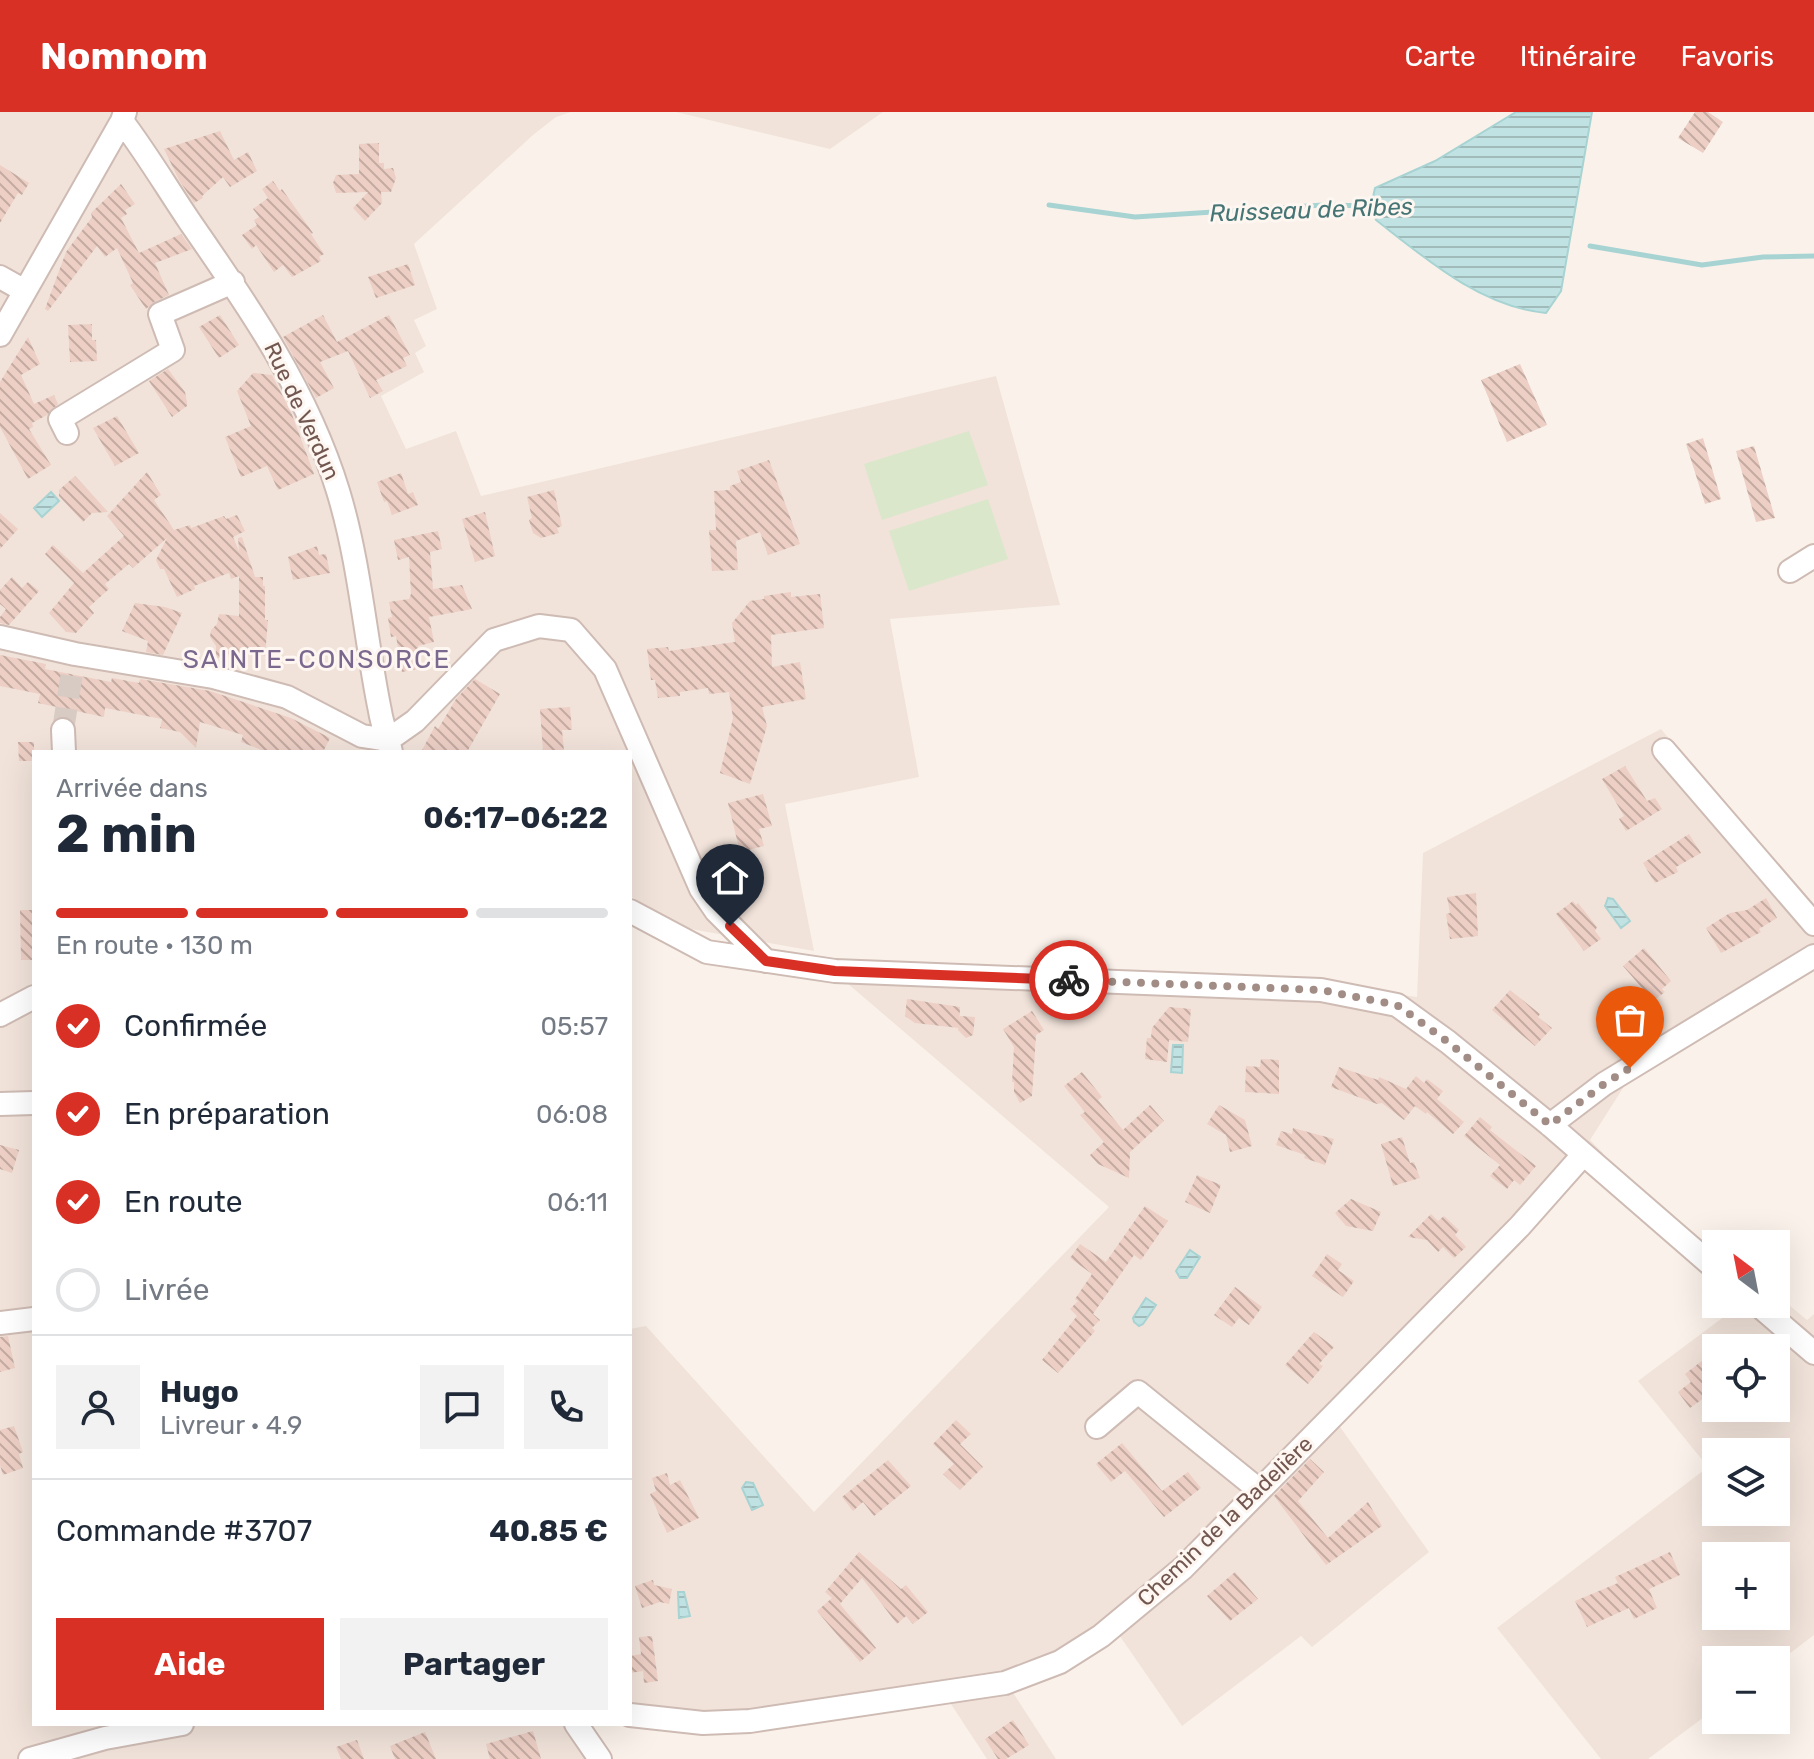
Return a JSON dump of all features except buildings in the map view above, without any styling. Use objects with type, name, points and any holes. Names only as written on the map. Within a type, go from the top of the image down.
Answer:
[{"type":"street","name":"Rue de Verdun","points":[[123,117],[268,336],[302,402],[338,491],[362,598],[380,713],[393,748]]},
{"type":"street","points":[[0,335],[123,117]]},
{"type":"street","points":[[0,277],[25,291]]},
{"type":"street","points":[[67,433],[60,419],[173,350],[160,314],[233,282]]},
{"type":"street","points":[[1790,571],[1814,556]]},
{"type":"street","points":[[0,637],[75,654],[213,677],[287,697],[362,736],[393,748],[494,640],[539,626],[571,630],[605,669],[691,867],[713,906],[766,961]]},
{"type":"street","points":[[1664,750],[1814,924]]},
{"type":"street","points":[[688,943],[701,937],[709,927],[713,906]]},
{"type":"street","points":[[632,912],[707,952],[835,971],[1321,990],[1397,1005],[1550,1125],[1702,1257]]},
{"type":"street","points":[[1550,1125],[1604,1084],[1814,956]]},
{"type":"street","points":[[0,1015],[32,998]]},
{"type":"street","points":[[0,1104],[32,1103]]},
{"type":"street","name":"Chemin de la Badelière","points":[[632,1715],[703,1723],[750,1721],[1005,1683],[1060,1662],[1101,1636],[1183,1568],[1520,1226],[1582,1156]]},
{"type":"street","points":[[1773,1318],[1814,1353]]},
{"type":"street","points":[[0,1323],[32,1319]]},
{"type":"street","points":[[1097,1427],[1138,1392],[1259,1490]]},
{"type":"street","points":[[30,1759],[105,1738],[171,1726]]},
{"type":"street","points":[[577,1726],[600,1759]]},
{"type":"shaded area","points":[[0,112],[571,112],[556,117],[533,135],[414,244],[437,309],[414,320],[426,346],[415,353],[424,372],[381,396],[406,449],[456,431],[481,496],[996,376],[1060,605],[890,619],[919,777],[785,804],[814,951],[685,928],[632,897],[632,750],[32,750],[32,1726],[577,1726],[600,1759],[0,1759]]},
{"type":"shaded area","points":[[676,112],[883,112],[830,149]]},
{"type":"shaded area","points":[[1661,729],[1814,912],[1814,971],[1625,1085],[1590,1140],[1603,1153],[1338,1424],[1429,1552],[1312,1647],[1301,1636],[1182,1726],[1117,1632],[1010,1688],[1056,1759],[987,1759],[943,1692],[750,1721],[632,1715],[632,1329],[646,1326],[814,1512],[1109,1207],[847,983],[863,965],[1327,984],[1417,997],[1423,853]]},
{"type":"shaded area","points":[[1790,1306],[1807,1320],[1814,1314],[1814,1635],[1790,1653],[1790,1646],[1702,1646],[1702,1718],[1648,1759],[1601,1759],[1497,1628],[1702,1472],[1702,1526],[1790,1526],[1790,1438],[1702,1438],[1702,1460],[1638,1381],[1722,1318],[1790,1318]]},
{"type":"green space","points":[[969,431],[988,485],[882,520],[864,464]]},
{"type":"green space","points":[[988,499],[1008,559],[909,591],[889,531]]},
{"type":"water","points":[[1516,112],[1592,112],[1561,291],[1546,313],[1499,301],[1455,279],[1376,220],[1371,206],[1375,188],[1435,161]]},
{"type":"water","points":[[51,492],[59,501],[42,517],[34,508]]},
{"type":"water","points":[[1608,898],[1613,899],[1630,921],[1621,928],[1605,906]]},
{"type":"water","points":[[1173,1045],[1183,1045],[1182,1073],[1171,1072]]},
{"type":"water","points":[[1190,1250],[1200,1257],[1187,1278],[1180,1278],[1176,1271]]},
{"type":"water","points":[[1146,1298],[1156,1305],[1139,1326],[1133,1318]]},
{"type":"water","points":[[746,1482],[753,1483],[763,1505],[752,1510],[742,1488]]},
{"type":"water","points":[[678,1592],[684,1592],[690,1616],[679,1618]]},
{"type":"waterway","name":"Ruisseau de Ribes","points":[[1049,205],[1135,217],[1323,205],[1375,206]]},
{"type":"waterway","name":"Ruisseau de Ribes","points":[[1590,246],[1702,265],[1763,257],[1814,256]]},
{"type":"tunnel","points":[[63,730],[75,654]]},
{"type":"way so far","points":[[1069,980],[1321,990],[1397,1005],[1550,1125],[1630,1068]]},
{"type":"district","name":"SAINTE-CONSORCE","points":[[317,659]]},
{"type":"route","points":[[730,926],[766,961],[835,971],[1069,980]]}]
